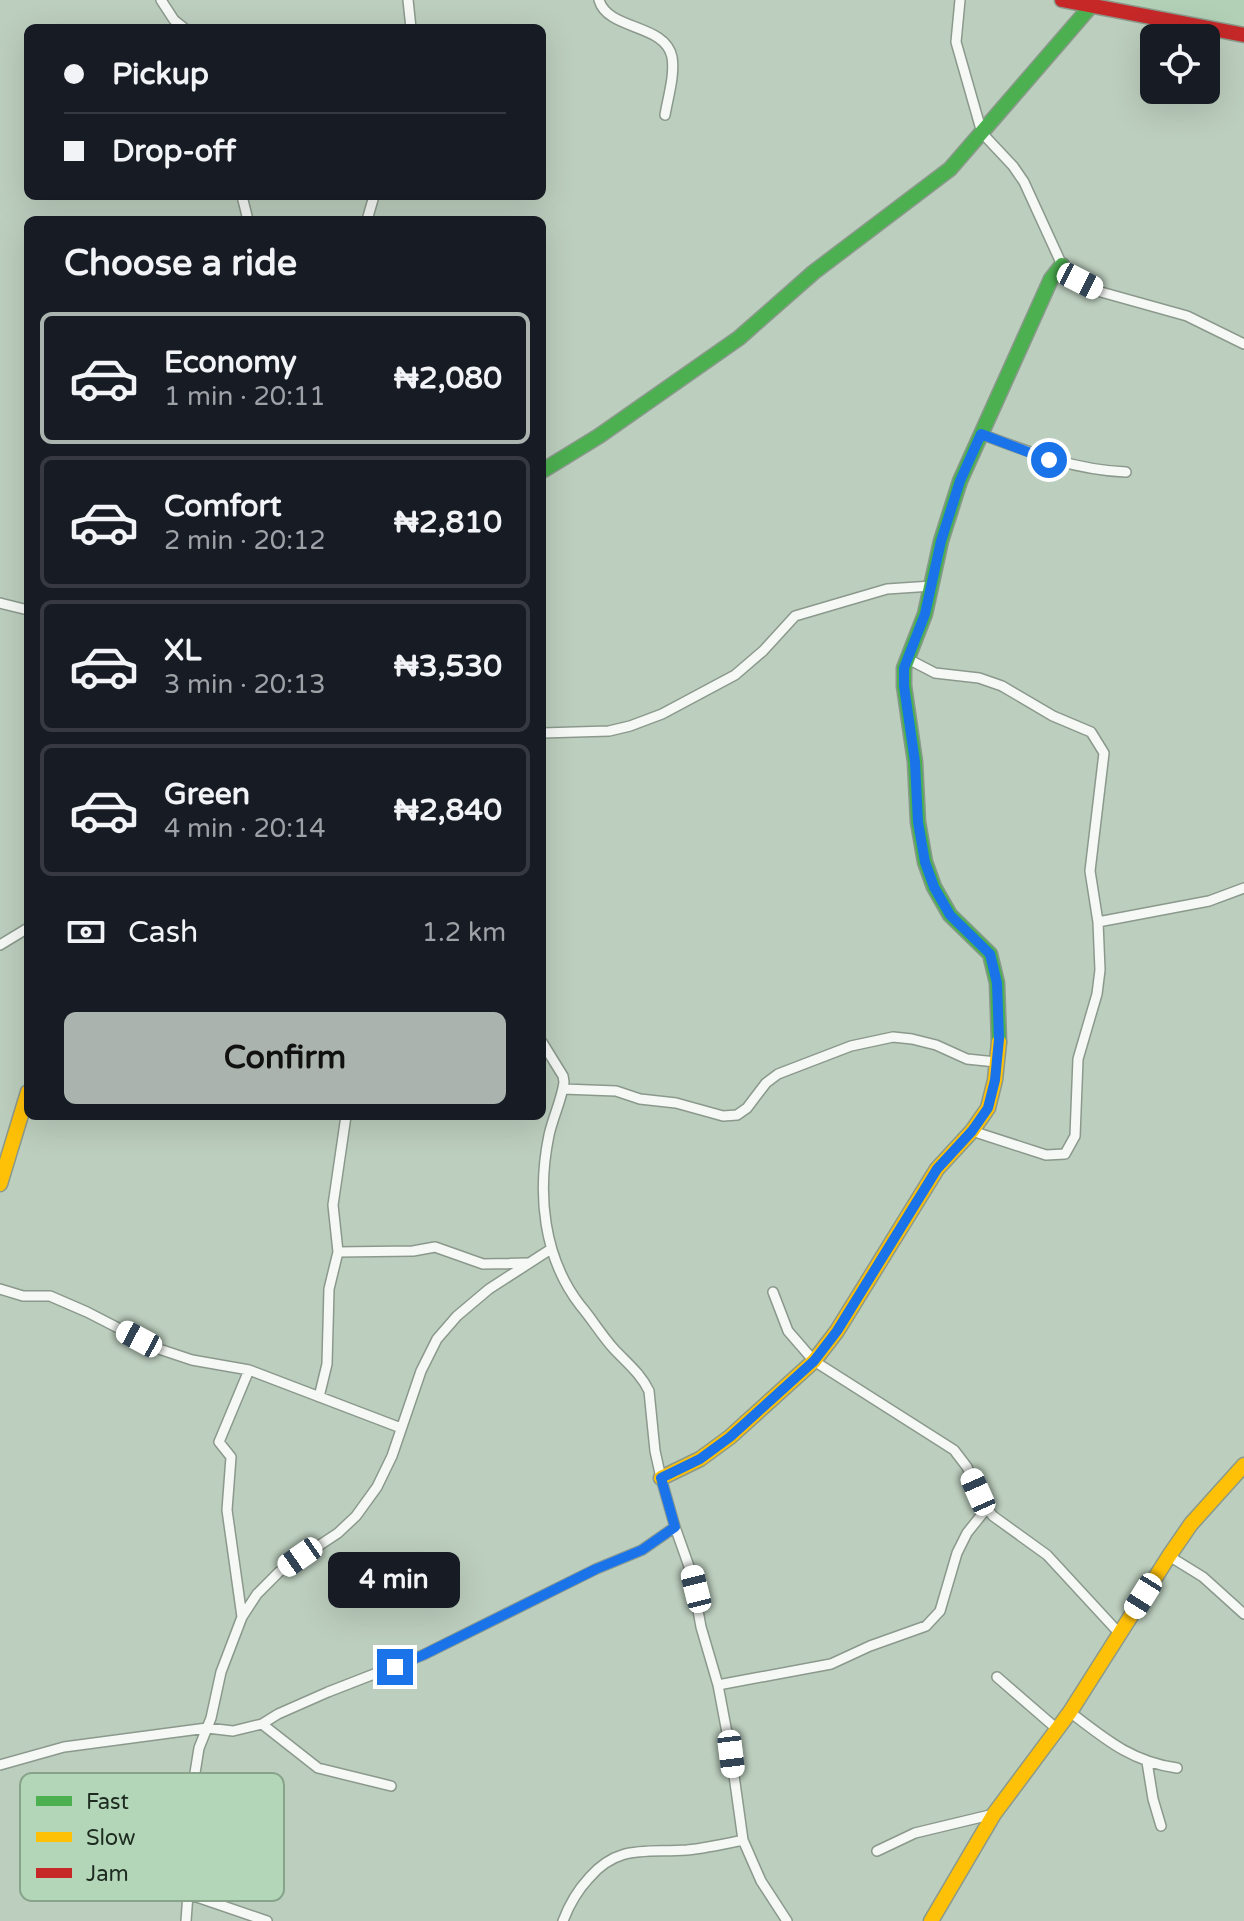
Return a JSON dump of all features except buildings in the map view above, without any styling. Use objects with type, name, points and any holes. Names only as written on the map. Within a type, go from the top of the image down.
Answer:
[{"type":"street","points":[[161,0],[179,24]]},
{"type":"street","points":[[408,0],[411,24]]},
{"type":"street","points":[[599,0],[605,13],[653,35],[670,52],[672,69],[665,115]]},
{"type":"street","points":[[960,0],[956,42],[982,133],[1024,182],[1062,265],[1080,281],[1101,292],[1187,316],[1244,344]]},
{"type":"street","points":[[1062,0],[1244,35]]},
{"type":"street","points":[[546,469],[599,436],[739,338],[814,272],[933,184],[982,133],[1091,6]]},
{"type":"street","points":[[661,1478],[700,1459],[730,1437],[814,1361],[845,1319],[937,1169],[972,1131],[988,1108],[995,1080],[999,1013],[997,983],[990,954],[950,915],[934,887],[925,862],[904,686],[906,658],[925,614],[941,541],[960,481],[1051,279],[1062,265]]},
{"type":"street","points":[[981,434],[1049,460],[1081,468],[1126,472]]},
{"type":"street","points":[[546,733],[609,731],[662,714],[735,675],[763,651],[795,616],[887,589],[932,586]]},
{"type":"street","points":[[0,603],[24,609]]},
{"type":"street","points":[[906,658],[935,673],[979,678],[1002,686],[1053,716],[1080,726],[1098,740],[1104,753],[1090,871],[1098,922],[1100,970],[1097,994],[1078,1059],[1077,1119],[1070,1147],[1065,1154],[1046,1155],[972,1131]]},
{"type":"street","points":[[1098,922],[1209,901],[1244,888]]},
{"type":"street","points":[[0,945],[24,930]]},
{"type":"street","points":[[563,1089],[616,1091],[723,1116],[737,1115],[747,1108],[766,1083],[778,1074],[874,1040],[912,1039],[936,1045],[967,1059],[996,1062]]},
{"type":"street","points":[[546,1048],[563,1076],[563,1089],[553,1116],[544,1165],[545,1212],[551,1249],[558,1270],[574,1297],[612,1347],[645,1382],[651,1400],[655,1451],[661,1478],[691,1572],[701,1627],[718,1685],[743,1840],[761,1881],[787,1921]]},
{"type":"street","points":[[0,1184],[24,1105]]},
{"type":"street","points":[[319,1397],[327,1364],[329,1289],[338,1252],[333,1205],[345,1120]]},
{"type":"street","points":[[338,1252],[413,1251],[435,1247],[483,1264],[529,1263]]},
{"type":"street","points":[[195,1773],[221,1672],[242,1617],[257,1594],[279,1572],[338,1533],[356,1516],[377,1487],[392,1456],[421,1371],[437,1339],[457,1316],[489,1289],[551,1249]]},
{"type":"street","points":[[0,1289],[23,1296],[50,1296],[174,1355],[249,1370],[401,1428]]},
{"type":"street","points":[[773,1292],[788,1331],[814,1361],[954,1450],[967,1467],[987,1508],[1006,1526],[1047,1555],[1119,1633]]},
{"type":"street","points":[[242,1617],[227,1510],[231,1457],[219,1442],[249,1370]]},
{"type":"street","points":[[931,1921],[994,1814],[1070,1712],[1169,1556],[1191,1524],[1244,1465]]},
{"type":"street","points":[[718,1685],[831,1664],[926,1626],[940,1611],[957,1553],[967,1533],[987,1508]]},
{"type":"street","points":[[0,1765],[64,1747],[207,1728],[233,1731],[262,1724],[328,1692],[423,1655],[596,1569],[642,1550],[675,1527]]},
{"type":"street","points":[[1169,1556],[1203,1577],[1244,1614]]},
{"type":"street","points":[[997,1677],[1057,1729]]},
{"type":"street","points":[[1070,1712],[1120,1749],[1147,1762],[1177,1768]]},
{"type":"street","points":[[262,1724],[318,1768],[391,1786]]},
{"type":"street","points":[[1147,1762],[1161,1826]]},
{"type":"street","points":[[877,1851],[915,1833],[994,1814]]},
{"type":"street","points":[[563,1921],[582,1886],[602,1863],[616,1856],[691,1850],[743,1840]]},
{"type":"street","points":[[186,1921],[187,1901]]},
{"type":"street","points":[[208,1901],[267,1921]]},
{"type":"shaded area","points":[[1097,0],[1244,0],[1244,29],[1176,14]]},
{"type":"traffic: fast","points":[[546,469],[599,436],[739,338],[814,272],[950,169],[1091,6]]},
{"type":"traffic: fast","points":[[999,1042],[997,983],[990,954],[950,915],[934,887],[925,862],[918,822],[915,762],[904,668],[925,614],[941,541],[960,481],[1051,279],[1062,265]]},
{"type":"traffic: slow","points":[[661,1478],[700,1459],[730,1437],[814,1361],[837,1331],[937,1169],[972,1131],[988,1108],[999,1042]]},
{"type":"traffic: slow","points":[[0,1184],[24,1105]]},
{"type":"traffic: slow","points":[[931,1921],[994,1814],[1070,1712],[1169,1556],[1191,1524],[1244,1465]]},
{"type":"traffic: jam","points":[[1062,0],[1244,35]]},
{"type":"route","points":[[395,1667],[596,1569],[642,1550],[675,1527],[661,1478],[700,1459],[730,1437],[814,1361],[868,1283],[937,1169],[972,1131],[988,1108],[995,1080],[999,1039],[997,983],[990,954],[950,915],[934,887],[925,862],[918,822],[915,762],[904,668],[925,614],[941,541],[960,481],[981,434],[1049,460]]}]
